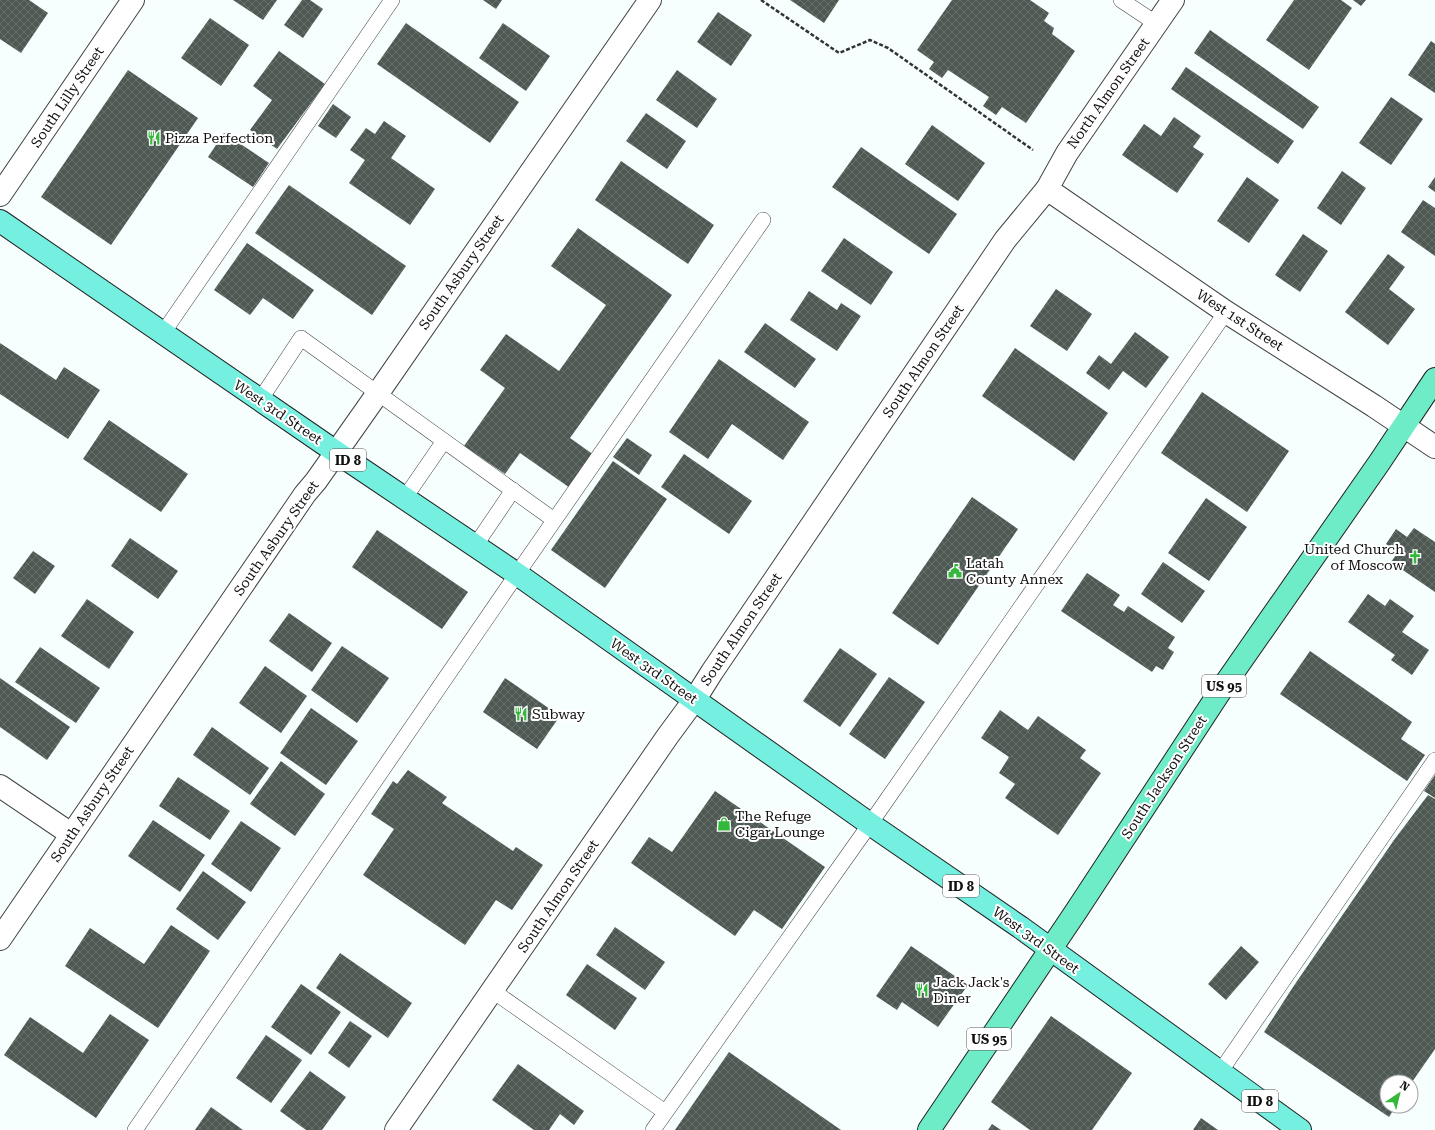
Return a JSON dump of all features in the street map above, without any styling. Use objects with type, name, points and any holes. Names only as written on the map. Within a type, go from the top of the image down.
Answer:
[{"type":"highway","name":"US 95","points":[[1404,425],[1435,379]]},
{"type":"highway","name":"South Jackson Street","points":[[928,1130],[1050,949],[1225,684],[1404,425]]},
{"type":"main road","name":"West 3rd Street","points":[[0,221],[404,499],[517,574],[870,824],[1020,927],[1300,1130]]},
{"type":"street","name":"South Lilly Street","points":[[0,195],[133,0]]},
{"type":"street","name":"South Asbury Street","points":[[0,939],[305,494],[378,393],[650,0]]},
{"type":"street","name":"North Almon Street","points":[[1047,189],[1067,153],[1173,0]]},
{"type":"street","name":"West 1st Street","points":[[1047,189],[1226,312],[1404,425],[1435,448]]},
{"type":"street","name":"South Almon Street","points":[[396,1130],[667,737],[695,700],[712,672],[1000,246],[1047,189]]},
{"type":"street","points":[[0,786],[71,834]]},
{"type":"lane","points":[[163,333],[392,0]]},
{"type":"lane","points":[[1121,0],[1156,24]]},
{"type":"lane","points":[[135,1130],[554,520],[763,220]]},
{"type":"lane","points":[[653,1130],[870,824],[1226,312]]},
{"type":"lane","points":[[260,400],[301,338],[554,520]]},
{"type":"lane","points":[[404,499],[444,441]]},
{"type":"lane","points":[[475,546],[513,490]]},
{"type":"lane","points":[[1220,1072],[1435,760]]},
{"type":"lane","points":[[493,991],[665,1112]]},
{"type":"path","points":[[761,0],[839,53],[870,40],[888,48],[1033,150]]},
{"type":"building","points":[[0,0],[29,0],[48,13],[21,53],[0,39]]},
{"type":"building","points":[[233,0],[277,0],[263,20]]},
{"type":"building","points":[[302,0],[310,0],[323,9],[303,38],[284,25]]},
{"type":"building","points":[[483,0],[502,0],[496,9]]},
{"type":"building","points":[[790,0],[839,0],[824,23]]},
{"type":"building","points":[[952,0],[1030,0],[1049,13],[1044,21],[1054,28],[1052,34],[1075,51],[1026,123],[1002,107],[996,115],[983,106],[989,97],[948,70],[942,78],[929,69],[934,62],[917,50]]},
{"type":"building","points":[[1294,0],[1341,0],[1352,8],[1309,70],[1266,40]]},
{"type":"building","points":[[1353,0],[1366,0],[1361,6]]},
{"type":"building","points":[[718,12],[752,35],[731,66],[697,42]]},
{"type":"building","points":[[210,18],[249,45],[221,86],[181,58]]},
{"type":"building","points":[[406,23],[519,102],[490,143],[377,64]]},
{"type":"building","points":[[503,23],[550,56],[526,91],[479,58]]},
{"type":"building","points":[[1210,30],[1319,107],[1303,129],[1194,53]]},
{"type":"building","points":[[1431,41],[1435,44],[1435,93],[1408,75]]},
{"type":"building","points":[[279,51],[325,84],[277,149],[250,130],[272,100],[253,86]]},
{"type":"building","points":[[1186,67],[1294,141],[1278,164],[1171,89]]},
{"type":"building","points":[[128,70],[198,118],[111,245],[41,197]]},
{"type":"building","points":[[677,70],[717,99],[697,128],[656,100]]},
{"type":"building","points":[[1391,97],[1423,119],[1391,165],[1359,143]]},
{"type":"building","points":[[333,104],[351,117],[336,138],[318,126]]},
{"type":"building","points":[[646,113],[686,141],[667,169],[626,141]]},
{"type":"building","points":[[1174,117],[1201,136],[1193,147],[1204,154],[1177,193],[1122,155],[1144,124],[1161,136]]},
{"type":"building","points":[[384,121],[406,136],[391,158],[435,189],[410,225],[349,183],[365,160],[350,150],[366,128],[375,134]]},
{"type":"building","points":[[932,125],[985,163],[958,201],[905,164]]},
{"type":"building","points":[[224,133],[269,163],[253,187],[208,157]]},
{"type":"building","points":[[861,147],[957,214],[929,254],[832,187]]},
{"type":"building","points":[[621,161],[714,225],[688,264],[595,200]]},
{"type":"building","points":[[1342,171],[1366,188],[1341,225],[1317,208]]},
{"type":"building","points":[[1247,177],[1279,200],[1249,243],[1217,221]]},
{"type":"building","points":[[1435,177],[1435,192],[1428,187]]},
{"type":"building","points":[[289,185],[406,266],[372,315],[255,233]]},
{"type":"building","points":[[1423,200],[1435,208],[1435,256],[1401,232]]},
{"type":"building","points":[[578,228],[672,295],[570,438],[594,455],[570,488],[520,453],[505,474],[464,446],[505,388],[480,370],[506,334],[559,371],[606,305],[551,266]]},
{"type":"building","points":[[1303,234],[1328,251],[1300,292],[1275,275]]},
{"type":"building","points":[[844,238],[893,272],[871,305],[821,271]]},
{"type":"building","points":[[247,243],[314,290],[293,319],[263,298],[250,315],[214,290]]},
{"type":"building","points":[[1388,254],[1405,267],[1389,289],[1415,309],[1388,345],[1345,312]]},
{"type":"building","points":[[1056,289],[1092,314],[1067,351],[1030,326]]},
{"type":"building","points":[[809,291],[837,310],[841,303],[861,316],[837,351],[790,320]]},
{"type":"building","points":[[765,323],[816,359],[795,388],[744,352]]},
{"type":"building","points":[[1135,332],[1169,357],[1146,388],[1123,371],[1109,390],[1086,373],[1099,355],[1111,364]]},
{"type":"building","points":[[0,343],[56,380],[64,367],[100,390],[68,439],[0,394]]},
{"type":"building","points":[[1015,348],[1108,413],[1074,461],[982,396]]},
{"type":"building","points":[[719,359],[809,422],[783,460],[732,424],[708,459],[669,432]]},
{"type":"building","points":[[1202,392],[1289,451],[1247,512],[1161,453]]},
{"type":"building","points":[[109,420],[188,474],[161,512],[83,459]]},
{"type":"building","points":[[627,438],[652,455],[639,475],[613,457]]},
{"type":"building","points":[[684,454],[752,501],[729,534],[661,487]]},
{"type":"building","points":[[613,461],[667,499],[605,588],[551,550]]},
{"type":"building","name":"Latah County Annex","points":[[972,497],[1018,529],[938,645],[892,613]]},
{"type":"building","points":[[1206,498],[1247,527],[1209,581],[1168,553]]},
{"type":"building","name":"United Church of Moscow","points":[[1414,528],[1435,542],[1435,592],[1391,562],[1398,552],[1386,544],[1396,529],[1407,537]]},
{"type":"building","points":[[377,530],[468,592],[442,629],[352,567]]},
{"type":"building","points":[[130,538],[178,571],[158,599],[111,566]]},
{"type":"building","points":[[33,551],[55,566],[35,594],[13,578]]},
{"type":"building","points":[[1163,562],[1205,591],[1182,623],[1141,594]]},
{"type":"building","points":[[1087,573],[1120,595],[1113,605],[1124,612],[1128,606],[1175,637],[1168,648],[1174,652],[1163,670],[1156,666],[1152,672],[1061,611]]},
{"type":"building","points":[[1368,594],[1385,606],[1390,599],[1414,616],[1402,632],[1429,650],[1412,675],[1391,660],[1395,655],[1348,622]]},
{"type":"building","points":[[87,599],[134,632],[109,669],[61,636]]},
{"type":"building","points":[[289,613],[332,643],[312,672],[269,641]]},
{"type":"building","points":[[342,646],[389,678],[357,723],[311,690]]},
{"type":"building","points":[[40,647],[100,688],[76,723],[15,682]]},
{"type":"building","points":[[840,648],[877,674],[840,727],[803,701]]},
{"type":"building","points":[[1310,651],[1412,722],[1401,739],[1425,755],[1407,781],[1280,694]]},
{"type":"building","points":[[265,666],[307,696],[281,733],[239,703]]},
{"type":"building","points":[[889,677],[925,702],[885,759],[849,734]]},
{"type":"building","points":[[0,678],[70,727],[47,760],[0,727]]},
{"type":"building","name":"Subway","points":[[505,678],[560,716],[537,749],[483,712]]},
{"type":"building","points":[[311,708],[358,741],[326,785],[280,753]]},
{"type":"building","points":[[1000,710],[1028,730],[1038,716],[1086,750],[1080,758],[1101,773],[1058,835],[1005,798],[1015,784],[999,773],[1009,757],[981,738]]},
{"type":"building","points":[[212,727],[269,768],[250,795],[193,755]]},
{"type":"building","points":[[281,761],[325,794],[295,836],[250,804]]},
{"type":"building","points":[[408,770],[447,797],[442,803],[513,851],[516,847],[543,865],[512,910],[496,900],[465,945],[363,875],[394,829],[371,814],[393,781],[397,784]]},
{"type":"building","points":[[1435,775],[1435,798],[1424,791]]},
{"type":"building","points":[[178,777],[230,811],[210,840],[159,806]]},
{"type":"building","points":[[715,791],[825,867],[782,929],[754,910],[735,936],[631,863],[649,837],[672,852]]},
{"type":"building","points":[[1428,795],[1435,799],[1435,1049],[1418,1074],[1379,1074],[1379,1110],[1264,1032],[1293,987],[1394,840]]},
{"type":"building","points":[[153,820],[205,855],[180,892],[128,856]]},
{"type":"building","points":[[241,821],[281,848],[251,892],[211,864]]},
{"type":"building","points":[[203,871],[246,902],[218,940],[176,909]]},
{"type":"building","points":[[171,925],[210,951],[158,1028],[65,966],[90,928],[144,964]]},
{"type":"building","points":[[615,927],[665,962],[645,990],[596,955]]},
{"type":"building","name":"Jack Jack's Diner","points":[[911,946],[968,985],[938,1027],[902,1002],[897,1010],[876,996]]},
{"type":"building","points":[[1241,946],[1259,962],[1226,1000],[1208,984]]},
{"type":"building","points":[[340,953],[412,1003],[388,1038],[316,988]]},
{"type":"building","points":[[587,964],[637,998],[615,1030],[566,995]]},
{"type":"building","points":[[301,984],[341,1012],[311,1055],[271,1027]]},
{"type":"building","points":[[110,1014],[149,1040],[96,1118],[4,1055],[30,1017],[83,1053]]},
{"type":"building","points":[[1051,1016],[1132,1073],[1092,1130],[1030,1130],[991,1102]]},
{"type":"building","points":[[350,1021],[372,1036],[349,1068],[328,1053]]},
{"type":"building","points":[[266,1035],[302,1060],[271,1103],[236,1078]]},
{"type":"building","points":[[729,1052],[841,1130],[675,1130]]},
{"type":"building","points":[[518,1064],[584,1111],[574,1125],[560,1114],[549,1130],[534,1130],[492,1100]]},
{"type":"building","points":[[310,1071],[346,1097],[322,1130],[306,1130],[280,1111]]},
{"type":"building","points":[[211,1107],[243,1130],[195,1130]]},
{"type":"building","points":[[1201,1118],[1218,1130],[1193,1130]]},
{"type":"building","points":[[992,1124],[1001,1130],[988,1130]]},
{"type":"place","name":"Pizza Perfection","points":[[154,138]]},
{"type":"place","name":"United Church of Moscow","points":[[1415,557]]},
{"type":"place","name":"Latah County Annex","points":[[955,571]]},
{"type":"place","name":"Subway","points":[[521,714]]},
{"type":"place","name":"The Refuge Cigar Lounge","points":[[724,824]]},
{"type":"place","name":"Jack Jack's Diner","points":[[922,990]]}]
